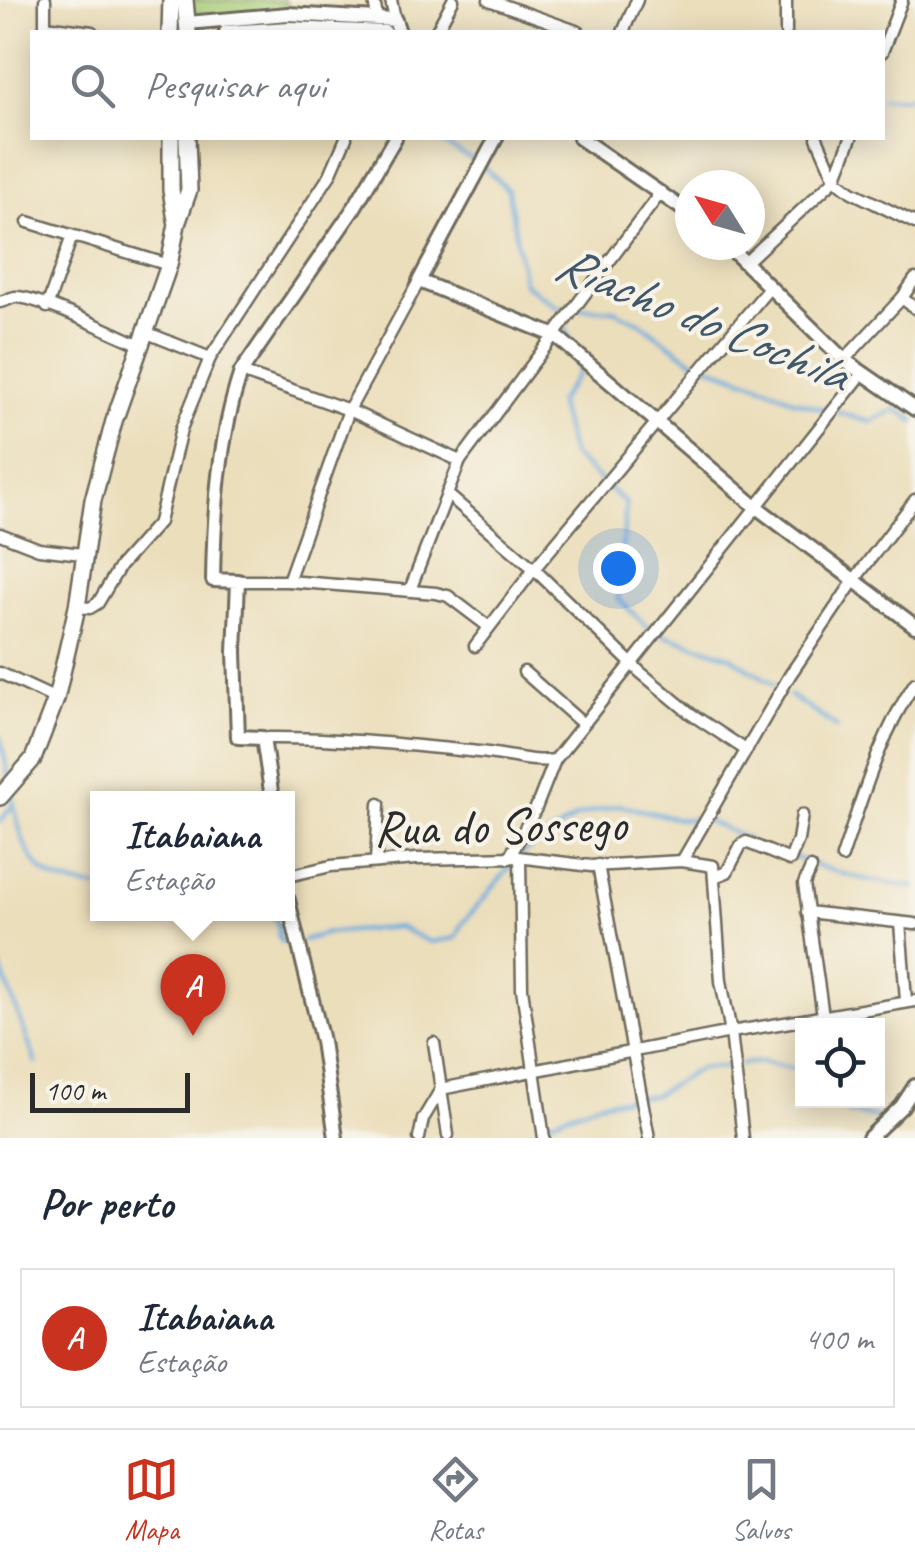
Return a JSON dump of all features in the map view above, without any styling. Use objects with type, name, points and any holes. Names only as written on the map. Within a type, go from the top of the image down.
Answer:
[{"type":"main road","points":[[170,0],[180,26]]},
{"type":"main road","points":[[180,26],[186,0]]},
{"type":"main road","points":[[171,140],[177,224]]},
{"type":"main road","points":[[0,796],[34,760],[56,698],[76,607],[82,554],[110,437],[169,265],[189,190],[188,140]]},
{"type":"street","points":[[45,0],[45,26],[76,30]]},
{"type":"street","points":[[374,0],[382,26]]},
{"type":"street","points":[[382,26],[391,0]]},
{"type":"street","points":[[437,30],[453,0]]},
{"type":"street","points":[[489,0],[572,30]]},
{"type":"street","points":[[624,30],[637,0]]},
{"type":"street","points":[[786,0],[786,30]]},
{"type":"street","points":[[885,44],[902,0]]},
{"type":"street","points":[[233,30],[287,14]]},
{"type":"street","points":[[180,26],[287,14],[382,26]]},
{"type":"street","points":[[76,607],[90,608],[98,603],[120,566],[159,522],[181,429],[210,358],[330,176],[345,140]]},
{"type":"street","points":[[393,140],[354,208],[242,372],[233,397],[219,477],[213,580],[288,581],[448,596],[489,627]]},
{"type":"street","points":[[288,581],[349,410],[495,140]]},
{"type":"street","points":[[583,140],[675,203]]},
{"type":"street","points":[[817,140],[835,179],[852,192],[915,223]]},
{"type":"street","points":[[850,140],[835,179],[746,262],[844,360],[915,409]]},
{"type":"street","points":[[410,590],[460,461],[661,192]]},
{"type":"street","points":[[28,222],[169,265]]},
{"type":"street","points":[[47,306],[72,236]]},
{"type":"street","points":[[844,360],[915,279]]},
{"type":"street","points":[[419,281],[556,336],[755,506],[915,626]]},
{"type":"street","points":[[474,646],[770,287]]},
{"type":"street","points":[[0,302],[15,297],[210,358]]},
{"type":"street","points":[[902,298],[915,308]]},
{"type":"street","points":[[242,372],[349,410],[460,461]]},
{"type":"street","points":[[544,1138],[522,989],[514,858],[556,760],[862,374]]},
{"type":"street","points":[[447,494],[691,714],[746,750]]},
{"type":"street","points":[[682,861],[746,750],[855,579],[915,500]]},
{"type":"street","points":[[0,534],[39,549],[82,554]]},
{"type":"street","points":[[238,581],[238,737],[366,742],[489,753],[540,762],[556,760]]},
{"type":"street","points":[[524,672],[583,724]]},
{"type":"street","points":[[0,673],[56,698]]},
{"type":"street","points":[[842,857],[875,763],[900,706],[915,683]]},
{"type":"street","points":[[264,738],[271,791]]},
{"type":"street","points":[[376,862],[379,804]]},
{"type":"street","points":[[743,1138],[721,980],[713,872],[728,872],[746,842],[790,860],[802,816]]},
{"type":"street","name":"Rua do Sossego","points":[[295,874],[376,862],[514,858],[598,866],[682,861],[713,872]]},
{"type":"street","points":[[598,866],[649,1138]]},
{"type":"street","points":[[810,868],[804,884],[823,1016]]},
{"type":"street","points":[[807,912],[915,924]]},
{"type":"street","points":[[293,921],[322,1041],[336,1138]]},
{"type":"street","points":[[419,1138],[423,1119],[441,1088],[910,1001],[900,923]]},
{"type":"street","points":[[434,1042],[448,1135]]},
{"type":"street","points":[[869,1138],[902,1106],[915,1086]]},
{"type":"green space","points":[[185,0],[285,0],[288,14],[188,23]]},
{"type":"waterway","points":[[885,97],[915,97]]},
{"type":"waterway","name":"Riacho do Cochila","points":[[436,140],[481,164],[508,190],[524,283],[558,307],[614,310],[639,322],[692,360],[828,410]]},
{"type":"waterway","points":[[565,326],[572,345]]},
{"type":"waterway","points":[[576,359],[580,371],[558,402],[572,455],[626,504],[618,599],[652,631]]},
{"type":"waterway","name":"Riacho do Cochila","points":[[837,412],[870,422],[896,409],[915,421]]},
{"type":"waterway","points":[[661,634],[730,656],[774,685]]},
{"type":"waterway","points":[[789,695],[838,728]]},
{"type":"waterway","points":[[0,736],[9,778]]},
{"type":"waterway","points":[[11,792],[27,850],[41,869],[61,881],[90,886]]},
{"type":"waterway","points":[[0,822],[14,803]]},
{"type":"waterway","points":[[521,854],[578,816],[619,805],[679,819],[705,820],[748,839]]},
{"type":"waterway","points":[[794,857],[853,876],[915,887]]},
{"type":"waterway","points":[[303,940],[328,933],[399,927],[430,942],[456,938],[463,923],[515,861]]},
{"type":"waterway","points":[[276,921],[279,940],[294,942]]},
{"type":"waterway","points":[[0,965],[36,1063]]},
{"type":"waterway","points":[[741,1064],[761,1062],[795,1069]]},
{"type":"waterway","points":[[549,1121],[601,1102],[655,1095],[700,1068],[729,1067]]},
{"type":"waterway","points":[[846,1108],[848,1113],[885,1119]]},
{"type":"waterway","points":[[518,1138],[538,1131]]},
{"type":"place","name":"Itabaiana","points":[[193,1036]]}]
